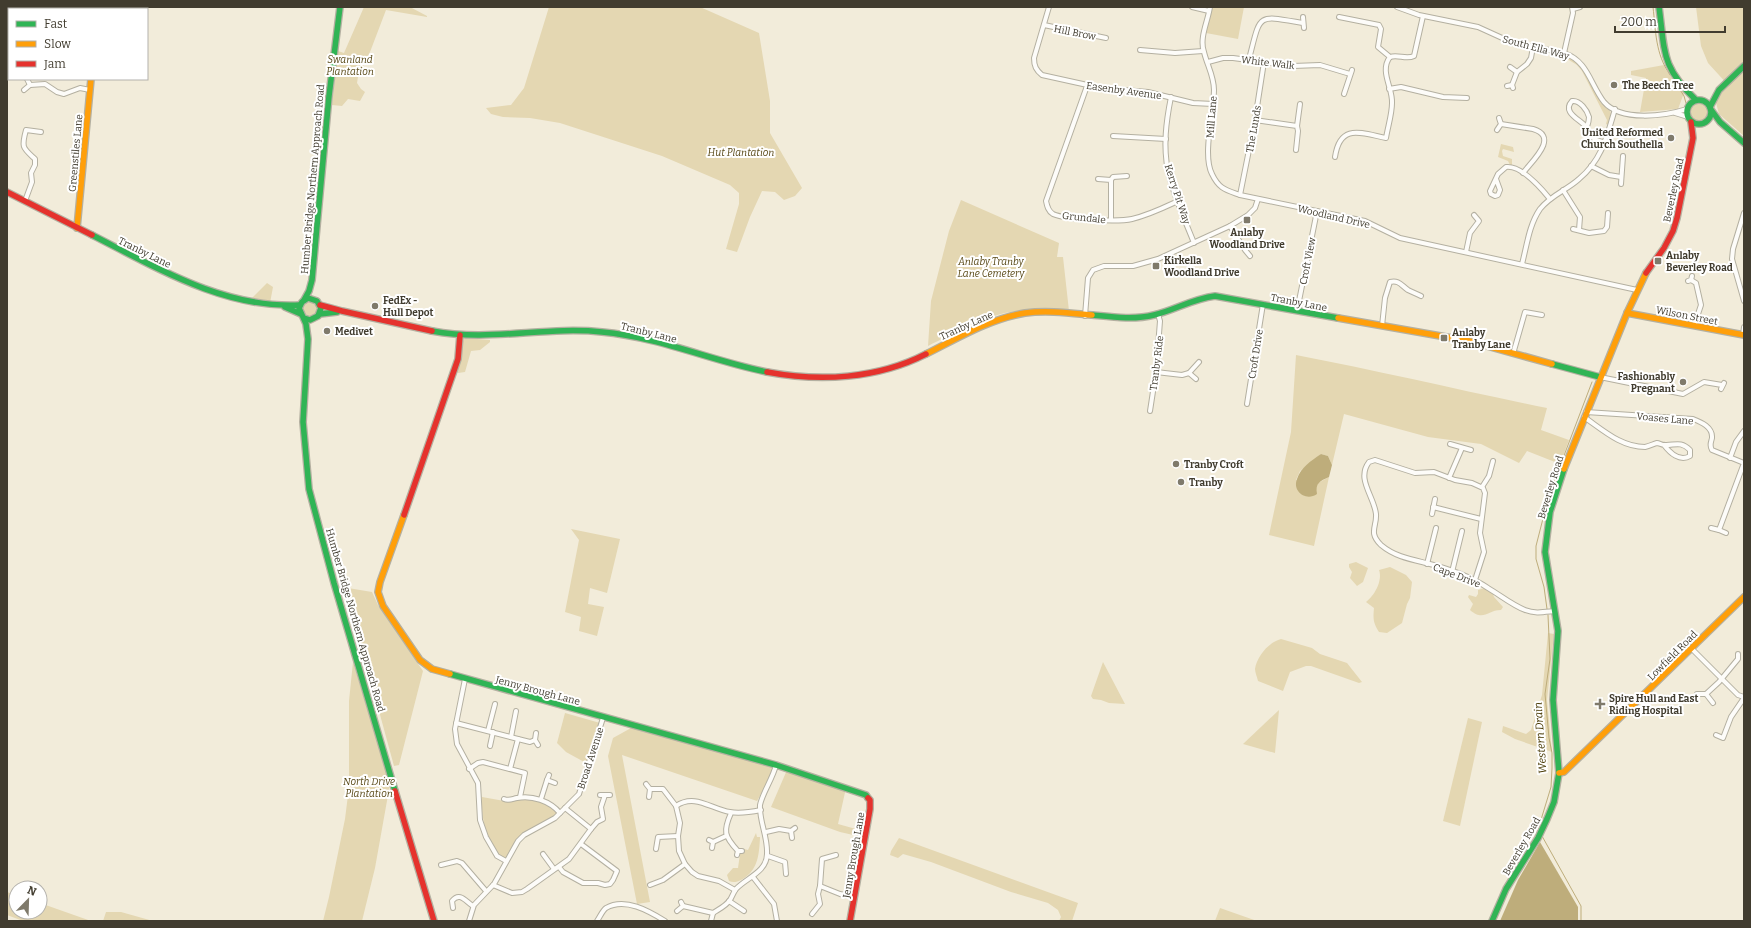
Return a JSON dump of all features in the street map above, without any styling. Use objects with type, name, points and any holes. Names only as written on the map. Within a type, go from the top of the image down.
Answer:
[{"type":"main road","name":"Humber Bridge Northern Approach Road","points":[[304,300],[309,291],[312,280],[329,96],[340,7]]},
{"type":"main road","points":[[1659,7],[1663,50],[1669,69],[1687,93],[1696,100],[1703,101],[1718,93]]},
{"type":"main road","points":[[1707,122],[1710,119],[1712,101],[1744,66]]},
{"type":"main road","name":"Greenstiles Lane","points":[[77,228],[91,80]]},
{"type":"main road","points":[[1687,93],[1689,120],[1700,125],[1707,122],[1720,122]]},
{"type":"main road","points":[[1688,107],[1696,100]]},
{"type":"main road","points":[[1703,101],[1720,122],[1744,143]]},
{"type":"main road","name":"Beverley Road","points":[[1689,120],[1693,138]]},
{"type":"main road","name":"Beverley Road","points":[[1492,921],[1506,889],[1541,832],[1554,802],[1559,773],[1553,700],[1558,631],[1544,552],[1550,512],[1565,466],[1585,414],[1637,290],[1643,277],[1664,248],[1673,231],[1693,138],[1700,125]]},
{"type":"main road","name":"Tranby Lane","points":[[7,192],[186,282],[213,293],[283,306],[300,305]]},
{"type":"main road","name":"Humber Bridge Northern Approach Road","points":[[312,280],[319,303]]},
{"type":"main road","name":"Tranby Lane","points":[[319,303],[339,312],[376,318],[416,328],[460,335],[504,335],[588,331],[609,332],[632,336],[721,361],[782,375],[798,378],[822,379],[867,374],[900,364],[922,356],[985,324],[1013,315],[1062,313],[1085,316],[1130,317],[1158,314],[1197,299],[1215,296],[1469,341],[1600,377]]},
{"type":"main road","points":[[308,339],[313,324],[318,316],[319,303],[311,298],[304,300],[300,305],[302,316],[310,320],[318,316]]},
{"type":"main road","name":"Tranby Lane","points":[[283,306],[302,316]]},
{"type":"main road","name":"Tranby Lane","points":[[318,316],[339,312]]},
{"type":"main road","name":"Wilson Street","points":[[1627,313],[1744,335]]},
{"type":"main road","name":"Humber Bridge Northern Approach Road","points":[[302,316],[306,324],[308,339],[303,422],[309,489],[334,583],[434,921]]},
{"type":"main road","name":"Jenny Brough Lane","points":[[460,335],[458,359],[380,582],[378,592],[383,606],[420,660],[432,669],[603,718],[776,765],[866,795],[870,800],[850,921]]},
{"type":"main road","name":"Lowfield Road","points":[[1559,773],[1564,772],[1744,597]]},
{"type":"street","points":[[1044,25],[1049,7]]},
{"type":"street","points":[[1192,7],[1210,9]]},
{"type":"street","name":"South Ella Way","points":[[1397,7],[1423,16],[1470,25],[1506,40],[1564,53],[1581,62],[1604,101],[1615,109],[1647,116],[1675,113],[1688,107]]},
{"type":"street","points":[[1564,53],[1573,13],[1572,8],[1580,7]]},
{"type":"street","name":"Mill Lane","points":[[1210,9],[1202,41],[1203,51],[1213,78],[1213,104],[1208,157],[1211,174],[1222,189],[1258,199]]},
{"type":"street","points":[[1339,16],[1379,25],[1381,29],[1378,46],[1390,57],[1410,58],[1414,56],[1423,16]]},
{"type":"street","points":[[1249,59],[1257,27],[1265,18],[1272,17],[1303,23]]},
{"type":"street","points":[[1303,17],[1304,28]]},
{"type":"street","name":"Hill Brow","points":[[1044,25],[1106,38]]},
{"type":"street","name":"Easenby Avenue","points":[[1044,25],[1034,58],[1034,65],[1037,71],[1042,75],[1087,86],[1148,92],[1193,103],[1213,104]]},
{"type":"street","points":[[1146,45],[1146,51]]},
{"type":"street","points":[[1511,86],[1517,72],[1527,64],[1531,58],[1533,47]]},
{"type":"street","points":[[1140,50],[1175,53],[1203,51]]},
{"type":"street","points":[[1335,157],[1339,142],[1348,134],[1359,132],[1386,138],[1392,105],[1386,73],[1390,57]]},
{"type":"street","name":"White Walk","points":[[1208,62],[1223,58],[1249,59],[1293,66],[1320,64],[1351,72],[1344,95]]},
{"type":"street","name":"The Lunds","points":[[1240,195],[1255,120],[1264,62]]},
{"type":"street","points":[[1510,67],[1517,72]]},
{"type":"street","points":[[28,80],[30,85]]},
{"type":"street","points":[[24,90],[30,85],[45,84],[57,92],[64,94],[80,88],[90,90]]},
{"type":"street","name":"Grundale","points":[[1087,86],[1046,201],[1048,208],[1053,214],[1089,220],[1131,219],[1154,213],[1178,201]]},
{"type":"street","points":[[1390,89],[1401,87],[1443,97],[1467,98]]},
{"type":"street","name":"Kerry Pit Way","points":[[1171,97],[1167,119],[1166,139],[1168,172],[1194,243]]},
{"type":"street","points":[[1587,127],[1569,111],[1572,101],[1580,103],[1588,115],[1587,127],[1589,135],[1592,138],[1605,143]]},
{"type":"street","points":[[1296,150],[1300,103]]},
{"type":"street","points":[[1522,264],[1531,225],[1540,210],[1550,199],[1579,179],[1602,152],[1615,109]]},
{"type":"street","name":"South Ella Way","points":[[1675,113],[1689,120]]},
{"type":"street","points":[[1499,118],[1501,124]]},
{"type":"street","points":[[1255,120],[1297,126]]},
{"type":"street","points":[[1497,130],[1501,124]]},
{"type":"street","points":[[1501,124],[1533,129],[1538,131],[1544,137],[1543,147],[1523,173]]},
{"type":"street","points":[[25,201],[32,182],[35,159],[25,150],[23,146],[25,129],[41,132]]},
{"type":"street","points":[[1118,130],[1115,136],[1166,139]]},
{"type":"street","points":[[1621,184],[1623,156]]},
{"type":"street","points":[[1591,166],[1609,175],[1622,177]]},
{"type":"street","points":[[1496,179],[1500,172],[1506,167],[1513,167],[1540,187],[1550,199]]},
{"type":"street","points":[[1098,179],[1111,180],[1113,177],[1127,176]]},
{"type":"street","points":[[1111,180],[1111,220]]},
{"type":"street","points":[[1563,190],[1580,217],[1579,230]]},
{"type":"street","points":[[1085,316],[1088,278],[1093,270],[1104,266],[1133,266],[1194,243],[1210,234],[1230,226],[1248,215],[1255,208],[1258,199]]},
{"type":"street","name":"Woodland Drive","points":[[1258,199],[1365,221],[1400,238],[1637,290]]},
{"type":"street","name":"Croft View","points":[[1297,311],[1317,211]]},
{"type":"street","points":[[1466,252],[1470,233],[1480,221],[1474,214]]},
{"type":"street","points":[[1744,214],[1733,249],[1732,259],[1744,301]]},
{"type":"street","points":[[1573,229],[1589,233],[1604,231],[1607,227],[1610,215]]},
{"type":"street","points":[[1230,226],[1249,254],[1243,257]]},
{"type":"street","points":[[1690,279],[1696,283],[1701,305],[1694,326]]},
{"type":"street","points":[[1382,326],[1385,298],[1390,282],[1395,281],[1402,284],[1408,290],[1421,296]]},
{"type":"street","name":"Croft Drive","points":[[1247,404],[1262,304]]},
{"type":"street","points":[[1513,354],[1525,312],[1542,315]]},
{"type":"street","name":"Tranby Ride","points":[[1150,411],[1156,372],[1160,321],[1158,314]]},
{"type":"street","points":[[1744,327],[1744,335]]},
{"type":"street","points":[[1156,372],[1182,375],[1189,373],[1198,362]]},
{"type":"street","points":[[1189,373],[1196,379]]},
{"type":"street","points":[[1600,377],[1683,394],[1704,382],[1722,385]]},
{"type":"street","points":[[1585,414],[1618,440],[1626,444],[1646,447],[1658,443],[1664,445],[1678,458],[1690,456],[1690,450],[1687,446],[1677,443],[1664,445]]},
{"type":"street","name":"Voases Lane","points":[[1585,414],[1693,419],[1702,422],[1709,428],[1712,436],[1710,444],[1712,450],[1744,463]]},
{"type":"street","points":[[1730,458],[1736,442],[1744,432]]},
{"type":"street","points":[[1450,444],[1471,450]]},
{"type":"street","points":[[1462,448],[1449,478],[1472,483],[1482,487],[1484,493],[1480,533],[1484,552],[1475,580]]},
{"type":"street","name":"Cape Drive","points":[[1449,478],[1432,471],[1415,473],[1374,460],[1370,461],[1366,466],[1365,482],[1376,514],[1373,531],[1380,544],[1397,556],[1475,580],[1525,610],[1536,613],[1555,611]]},
{"type":"street","points":[[1482,487],[1488,479],[1493,462]]},
{"type":"street","points":[[1719,530],[1744,463]]},
{"type":"street","points":[[1432,514],[1435,499]]},
{"type":"street","points":[[1434,507],[1481,519]]},
{"type":"street","points":[[1427,564],[1436,528]]},
{"type":"street","points":[[1711,528],[1726,534]]},
{"type":"street","points":[[1452,572],[1462,531]]},
{"type":"street","points":[[1691,648],[1738,695],[1744,698],[1731,717],[1724,740],[1716,735]]},
{"type":"street","points":[[1698,694],[1706,694],[1722,678],[1738,656],[1744,660]]},
{"type":"street","points":[[465,679],[455,729],[457,744],[469,769],[478,783],[480,820],[486,837],[497,856],[506,861]]},
{"type":"street","points":[[1706,694],[1713,703]]},
{"type":"street","points":[[488,730],[495,704]]},
{"type":"street","points":[[511,737],[516,711]]},
{"type":"street","name":"Broad Avenue","points":[[469,921],[473,906],[493,885],[518,841],[524,835],[555,818],[579,794],[603,718]]},
{"type":"street","points":[[456,723],[530,742],[534,740]]},
{"type":"street","points":[[490,746],[494,732]]},
{"type":"street","points":[[534,740],[536,733]]},
{"type":"street","points":[[510,768],[518,739]]},
{"type":"street","points":[[534,740],[538,745]]},
{"type":"street","points":[[469,769],[478,763],[483,762],[525,773],[520,797]]},
{"type":"street","points":[[711,921],[713,913],[729,901],[735,890],[759,871],[768,856],[766,832],[763,826],[761,810],[762,798],[773,777],[776,765]]},
{"type":"street","points":[[541,800],[548,778],[555,783]]},
{"type":"street","points":[[646,784],[650,789],[649,797]]},
{"type":"street","points":[[650,789],[663,789],[676,806],[680,823],[678,836],[679,851],[685,864],[698,876],[718,881],[735,890]]},
{"type":"street","points":[[604,824],[601,807],[602,795],[610,795]]},
{"type":"street","points":[[504,800],[520,797],[541,800],[555,807],[560,813]]},
{"type":"street","points":[[676,806],[690,800],[699,801],[731,813],[761,810]]},
{"type":"street","points":[[565,808],[591,829]]},
{"type":"street","points":[[731,813],[726,827],[726,836],[739,853]]},
{"type":"street","points":[[493,885],[507,892],[522,892],[569,859],[591,829],[597,822],[603,819]]},
{"type":"street","points":[[766,832],[779,829],[791,831],[795,828]]},
{"type":"street","points":[[791,831],[792,838]]},
{"type":"street","points":[[656,849],[657,835],[678,836]]},
{"type":"street","points":[[712,848],[711,841],[726,836]]},
{"type":"street","points":[[543,854],[557,868],[583,883],[598,883],[605,886],[610,884],[617,874],[617,871],[581,844]]},
{"type":"street","points":[[812,914],[814,908],[820,904],[818,894],[822,859],[825,855],[836,855]]},
{"type":"street","points":[[768,856],[787,861],[786,874]]},
{"type":"street","points":[[441,865],[457,861],[462,863],[486,892]]},
{"type":"street","points":[[650,884],[658,879],[663,880],[685,864]]},
{"type":"street","points":[[753,877],[774,904],[777,921]]},
{"type":"street","points":[[820,886],[827,887],[840,894],[854,897]]},
{"type":"street","points":[[453,908],[452,900],[459,896],[463,897],[473,906]]},
{"type":"street","points":[[729,901],[744,911]]},
{"type":"street","points":[[597,921],[606,908],[620,904],[629,904],[655,914],[665,921]]},
{"type":"street","points":[[677,911],[682,904],[713,913]]},
{"type":"green space","name":"Swanland Plantation","points":[[364,7],[410,7],[427,17],[386,10],[370,52],[358,77],[357,83],[365,92],[360,101],[348,99],[342,106],[332,105],[338,51],[344,53]]},
{"type":"green space","name":"Hut Plantation","points":[[549,7],[700,7],[759,33],[770,101],[770,133],[802,188],[795,196],[784,200],[775,192],[762,191],[750,217],[737,252],[726,249],[739,204],[739,193],[730,185],[662,156],[560,123],[530,118],[503,117],[491,114],[486,108],[511,105],[524,88]]},
{"type":"green space","points":[[1213,7],[1244,7],[1238,39],[1206,33]]},
{"type":"green space","points":[[1696,7],[1744,7],[1744,136],[1719,114],[1715,99],[1729,86],[1708,63],[1701,46]]},
{"type":"green space","points":[[1566,55],[1581,63],[1609,108],[1611,114],[1608,125],[1606,124],[1607,120],[1582,71],[1577,65],[1564,57]]},
{"type":"green space","points":[[1664,65],[1666,70],[1684,93],[1678,109],[1640,112],[1646,78],[1631,75],[1631,71]]},
{"type":"green space","points":[[1699,102],[1706,105],[1709,112],[1706,119],[1699,122],[1692,119],[1689,112],[1692,105]]},
{"type":"green space","points":[[1501,144],[1513,147],[1514,152],[1503,149],[1502,151],[1503,156],[1512,159],[1512,165],[1510,165],[1508,161],[1498,157]]},
{"type":"green space","name":"Anlaby Tranby Lane Cemetery","points":[[961,200],[1059,243],[1057,257],[1063,257],[1069,311],[1029,310],[1005,313],[982,320],[928,346],[931,301],[949,231]]},
{"type":"green space","points":[[267,283],[273,287],[270,303],[251,299]]},
{"type":"green space","points":[[309,302],[316,306],[317,313],[308,318],[302,311],[305,303]]},
{"type":"green space","points":[[465,338],[490,340],[490,342],[480,350],[471,351],[465,372],[458,373],[456,371]]},
{"type":"green space","points":[[1296,355],[1547,408],[1541,430],[1569,440],[1560,464],[1527,451],[1519,463],[1481,444],[1428,437],[1344,414],[1332,465],[1328,456],[1321,454],[1300,471],[1296,480],[1316,487],[1318,483],[1329,477],[1314,546],[1269,535],[1291,432]]},
{"type":"green space","points":[[571,529],[620,539],[607,593],[590,588],[588,604],[604,607],[597,636],[579,631],[581,617],[565,612],[579,540]]},
{"type":"green space","points":[[1356,562],[1368,568],[1363,582],[1357,586],[1350,578],[1352,572],[1349,567],[1349,564]]},
{"type":"green space","points":[[1390,567],[1406,575],[1412,582],[1410,598],[1402,623],[1387,633],[1379,632],[1374,620],[1374,608],[1366,602],[1377,588],[1380,579],[1379,570]]},
{"type":"green space","name":"North Drive Plantation","points":[[342,587],[372,592],[378,605],[423,671],[399,765],[394,766],[358,634],[354,633]]},
{"type":"green space","points":[[1485,588],[1493,594],[1503,607],[1501,610],[1479,615],[1470,610],[1473,604],[1468,597],[1469,595],[1476,597],[1478,590]]},
{"type":"green space","points":[[1548,633],[1554,634],[1547,700],[1552,752],[1515,739],[1502,732],[1503,726],[1526,734],[1531,730],[1542,695]]},
{"type":"green space","points":[[1281,639],[1312,648],[1320,654],[1347,663],[1362,682],[1359,683],[1311,666],[1306,666],[1290,672],[1283,691],[1258,681],[1255,669],[1258,659],[1268,646]]},
{"type":"green space","name":"North Drive Plantation","points":[[353,662],[390,784],[375,868],[362,921],[323,921],[345,819],[349,787],[349,701]]},
{"type":"green space","points":[[1103,662],[1125,704],[1109,703],[1093,699],[1091,696]]},
{"type":"green space","points":[[1279,710],[1275,753],[1243,744]]},
{"type":"green space","points":[[565,713],[600,723],[586,763],[566,752],[557,743]]},
{"type":"green space","points":[[1468,718],[1482,722],[1460,826],[1443,821]]},
{"type":"green space","points":[[631,728],[772,767],[773,773],[757,801],[622,755],[650,902],[637,904],[608,756],[613,738]]},
{"type":"green space","points":[[787,770],[846,788],[838,824],[863,831],[862,837],[840,832],[771,807]]},
{"type":"green space","points":[[482,797],[510,802],[521,798],[542,802],[556,810],[558,814],[522,834],[506,858],[504,858],[493,846],[486,830],[482,814]]},
{"type":"green space","points":[[756,833],[757,837],[760,838],[758,856],[754,867],[747,876],[741,880],[735,882],[729,881],[727,875],[733,868],[738,868],[740,854],[744,853],[744,849],[748,850]]},
{"type":"green space","points":[[899,838],[1078,903],[1072,921],[1059,921],[1061,917],[1058,910],[1048,903],[1011,892],[931,862],[903,854],[898,858],[890,855]]},
{"type":"green space","points":[[7,892],[8,915],[7,915]]},
{"type":"green space","points":[[48,906],[91,921],[20,920],[48,920]]},
{"type":"green space","points":[[1220,908],[1257,921],[1215,921]]},
{"type":"green space","points":[[106,912],[121,912],[153,921],[103,921]]},
{"type":"shaded area","points":[[1321,454],[1328,456],[1332,465],[1329,477],[1319,483],[1317,487],[1317,494],[1309,497],[1305,496],[1296,488],[1297,479],[1304,468]]},
{"type":"shaded area","points":[[1540,842],[1578,907],[1578,921],[1500,921],[1518,880]]},
{"type":"waterway","points":[[1653,7],[1661,59],[1670,75]]},
{"type":"waterway","points":[[1675,82],[1684,96],[1686,103]]},
{"type":"waterway","name":"Western Drain","points":[[1547,609],[1544,587],[1536,559],[1536,546],[1549,495],[1592,382]]},
{"type":"waterway","name":"Western Drain","points":[[1540,829],[1540,823],[1551,787],[1552,768],[1552,753],[1549,738],[1545,694],[1550,659],[1548,615]]},
{"type":"waterway","name":"Western Drain","points":[[1542,836],[1581,906],[1581,921]]},
{"type":"traffic: fast","points":[[304,300],[309,291],[312,280],[329,96],[340,7]]},
{"type":"traffic: fast","points":[[1659,7],[1664,48],[1670,68],[1676,78],[1696,100]]},
{"type":"traffic: fast","points":[[1710,107],[1719,90],[1744,66]]},
{"type":"traffic: fast","points":[[1699,100],[1708,103],[1711,112],[1708,121],[1699,124],[1690,121],[1687,112],[1690,103],[1699,100]]},
{"type":"traffic: fast","points":[[1712,111],[1720,122],[1744,143]]},
{"type":"traffic: fast","points":[[92,235],[167,273],[218,293],[245,300],[272,304],[300,305]]},
{"type":"traffic: fast","points":[[1092,315],[1123,318],[1146,317],[1207,297],[1215,296],[1338,318]]},
{"type":"traffic: fast","points":[[304,318],[310,320],[318,316],[321,308],[317,301],[308,298],[302,302],[299,308],[306,324],[308,339],[303,422],[309,489],[334,583],[395,791]]},
{"type":"traffic: fast","points":[[285,307],[301,314]]},
{"type":"traffic: fast","points":[[320,314],[337,312]]},
{"type":"traffic: fast","points":[[432,331],[475,335],[560,331],[602,332],[665,344],[726,362],[767,372]]},
{"type":"traffic: fast","points":[[1552,364],[1600,377]]},
{"type":"traffic: fast","points":[[1492,921],[1506,889],[1538,838],[1547,819],[1554,802],[1559,773],[1553,700],[1558,631],[1545,552],[1550,512],[1564,469]]},
{"type":"traffic: fast","points":[[450,674],[776,765],[866,795],[868,798]]},
{"type":"traffic: slow","points":[[77,228],[91,80]]},
{"type":"traffic: slow","points":[[1564,469],[1627,313],[1646,273]]},
{"type":"traffic: slow","points":[[926,354],[986,324],[1012,316],[1025,313],[1042,312],[1092,315]]},
{"type":"traffic: slow","points":[[1627,313],[1744,335]]},
{"type":"traffic: slow","points":[[1338,318],[1469,341],[1552,364]]},
{"type":"traffic: slow","points":[[404,515],[380,582],[378,592],[383,606],[420,660],[432,669],[450,674]]},
{"type":"traffic: slow","points":[[1559,773],[1564,772],[1744,597]]},
{"type":"traffic: jam","points":[[1646,273],[1664,248],[1673,231],[1677,218],[1693,138],[1691,122]]},
{"type":"traffic: jam","points":[[7,192],[92,235]]},
{"type":"traffic: jam","points":[[320,305],[432,331]]},
{"type":"traffic: jam","points":[[404,515],[458,359],[460,335]]},
{"type":"traffic: jam","points":[[767,372],[807,377],[848,376],[888,369],[926,354]]},
{"type":"traffic: jam","points":[[395,791],[434,921]]},
{"type":"traffic: jam","points":[[850,921],[870,809],[870,800],[868,798]]},
{"type":"place","name":"The Beech Tree","points":[[1614,85]]},
{"type":"place","name":"United Reformed Church Southella","points":[[1671,138]]},
{"type":"place","name":"Anlaby Woodland Drive","points":[[1247,220]]},
{"type":"place","name":"Anlaby Beverley Road","points":[[1658,261]]},
{"type":"place","name":"Kirkella Woodland Drive","points":[[1156,266]]},
{"type":"place","name":"FedEx - Hull Depot","points":[[375,306]]},
{"type":"place","name":"Medivet","points":[[327,331]]},
{"type":"place","name":"Anlaby Tranby Lane","points":[[1444,338]]},
{"type":"place","name":"Fashionably Pregnant","points":[[1683,382]]},
{"type":"place","name":"Tranby Croft","points":[[1176,464]]},
{"type":"place","name":"Tranby","points":[[1181,482]]},
{"type":"place","name":"Spire Hull and East Riding Hospital","points":[[1600,704]]}]
